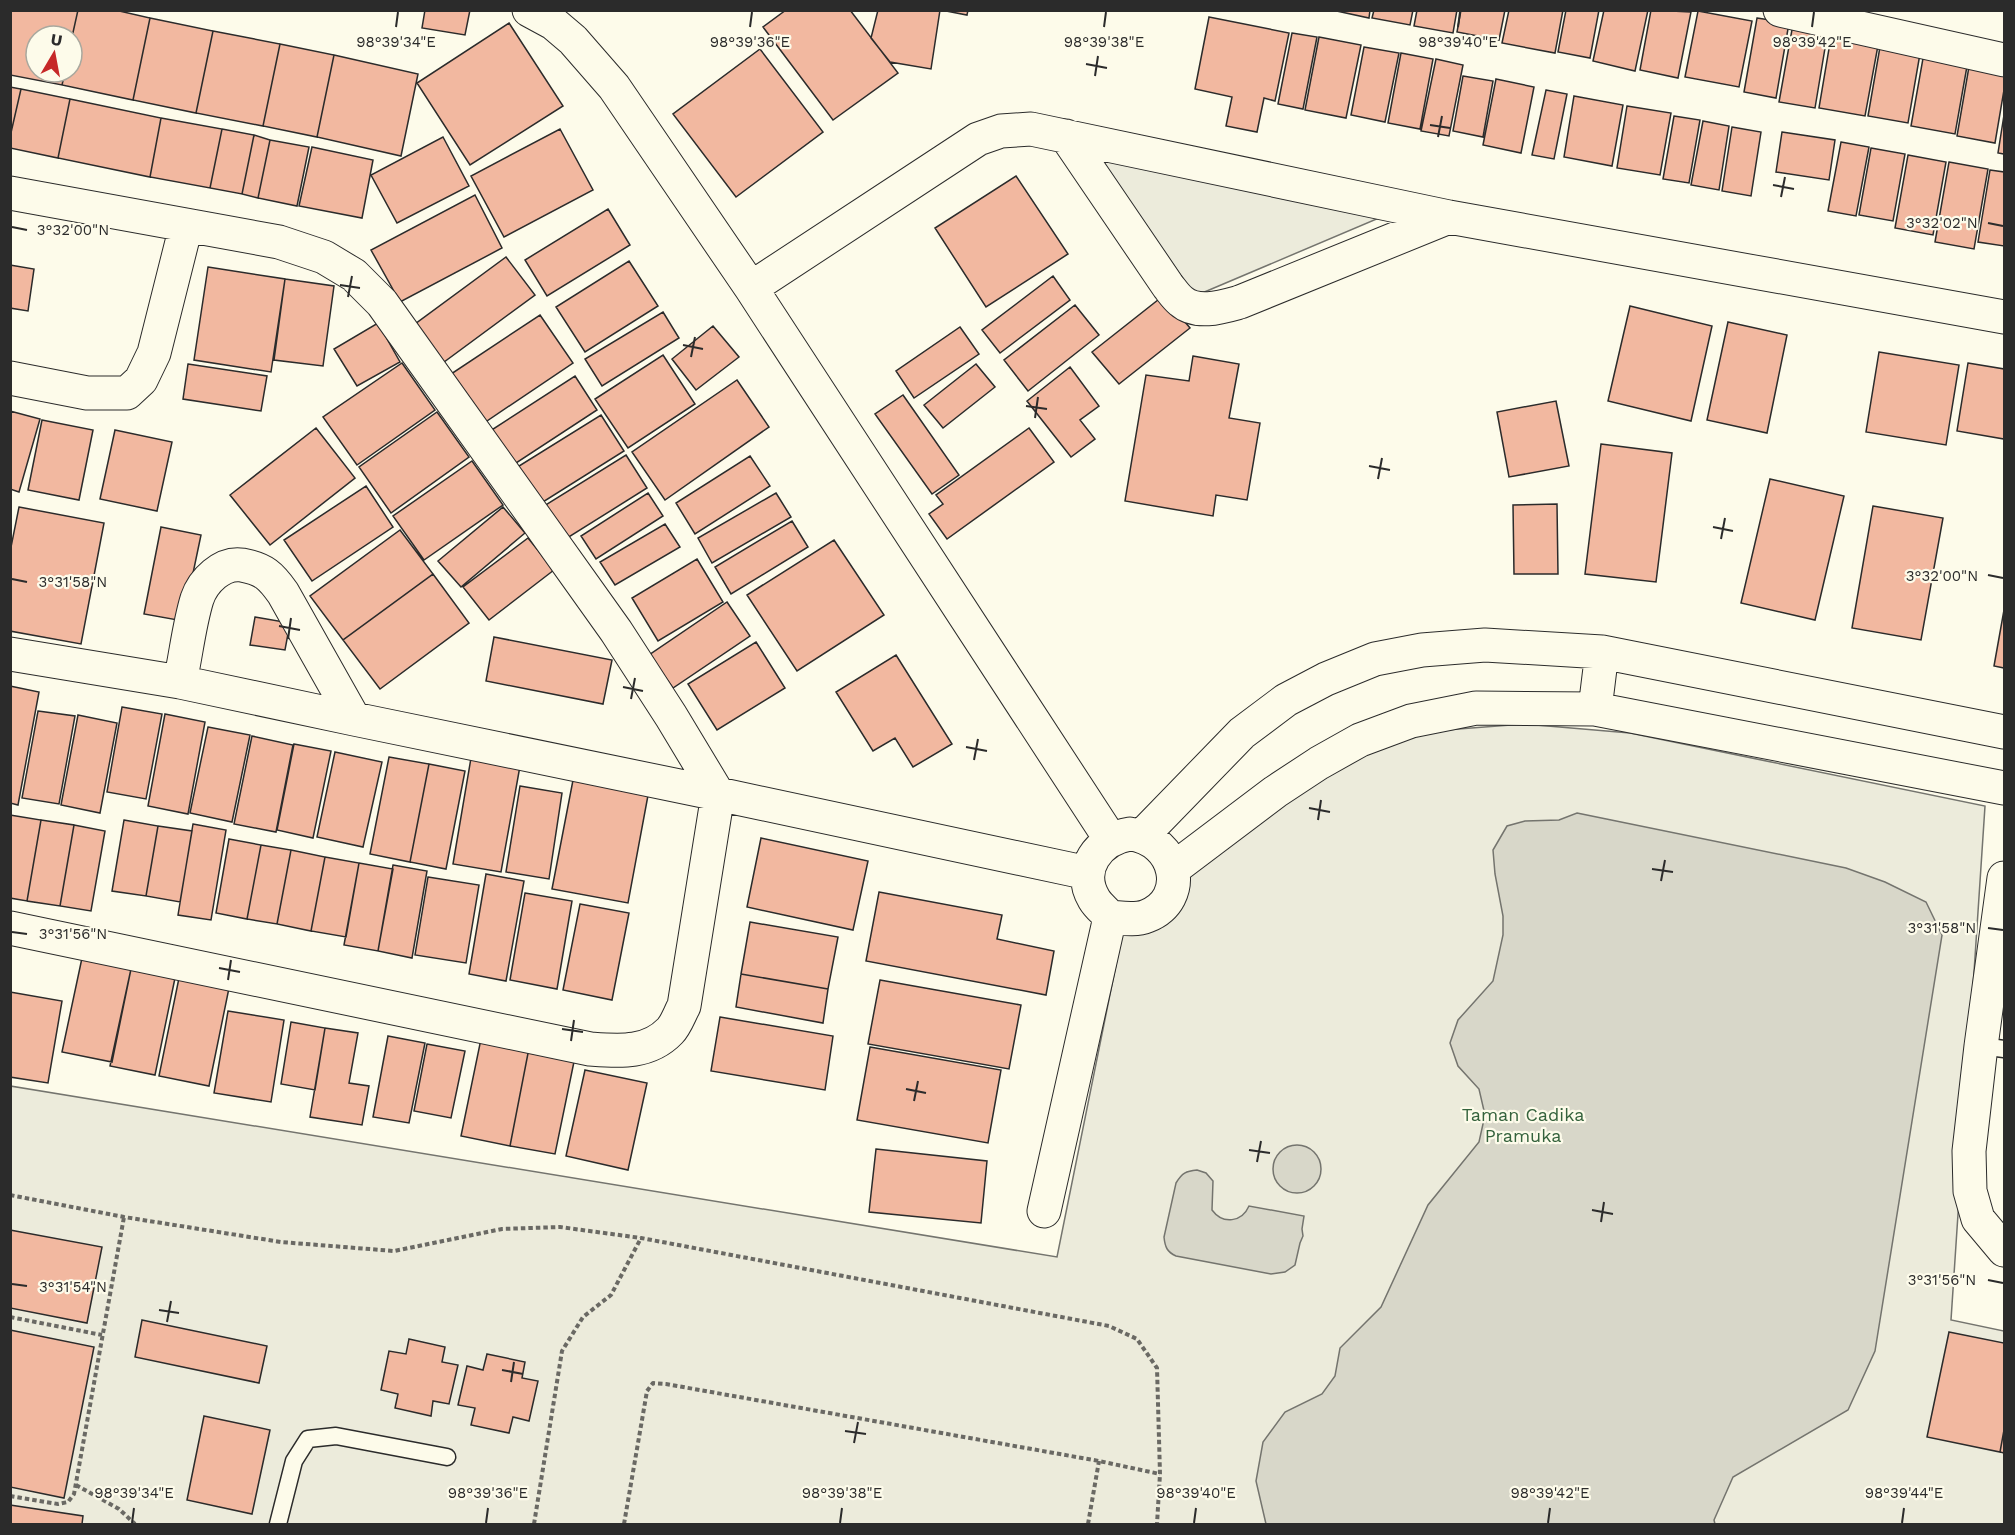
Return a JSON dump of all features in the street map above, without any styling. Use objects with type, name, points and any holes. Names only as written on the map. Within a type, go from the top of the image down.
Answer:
[{"type":"street","points":[[529,10],[553,23],[573,40],[614,87],[1127,838],[1162,848],[1169,857],[1173,869],[1173,884],[1160,908],[1147,916],[1133,920],[1110,917],[1095,901],[1088,873],[1091,860],[1101,847],[1127,838],[1242,733],[1286,700],[1326,679],[1375,659],[1422,650],[1485,645],[1602,652],[2004,732]]},
{"type":"street","points":[[1780,10],[2004,60]]},
{"type":"street","points":[[751,288],[978,139],[1001,131],[1031,129],[1449,217],[2004,317]]},
{"type":"street","points":[[1066,136],[1168,286],[1182,302],[1200,309],[1219,308],[1240,302],[1449,217]]},
{"type":"street","points":[[10,194],[279,242],[324,257],[354,275],[382,303],[616,631],[718,794],[684,1006],[671,1030],[646,1047],[624,1051],[590,1049],[10,928]]},
{"type":"street","points":[[10,378],[87,393],[127,393],[141,380],[154,353],[186,226]]},
{"type":"street","points":[[180,682],[197,597],[206,582],[219,569],[237,564],[257,568],[273,578],[283,593],[354,719]]},
{"type":"street","points":[[1595,709],[1602,652]]},
{"type":"street","points":[[10,654],[180,682],[1088,873]]},
{"type":"street","points":[[1173,869],[1275,792],[1360,740],[1411,721],[1476,708],[1595,709],[2004,786],[2004,765]]},
{"type":"street","points":[[2004,878],[1993,1047],[1969,1151],[1970,1191],[1978,1219],[2004,1250]]},
{"type":"street","points":[[1044,1211],[1110,917]]},
{"type":"lane","points":[[278,1524],[294,1461],[308,1439],[336,1436],[447,1457]]},
{"type":"path","points":[[10,1195],[124,1217],[281,1242],[393,1251],[502,1229],[560,1227],[641,1238],[1109,1326],[1137,1339],[1157,1368],[1160,1474],[1157,1524]]},
{"type":"path","points":[[10,1496],[58,1504],[68,1502],[74,1494],[124,1217]]},
{"type":"path","points":[[534,1524],[562,1351],[583,1317],[611,1295],[641,1238]]},
{"type":"path","points":[[10,1317],[102,1335]]},
{"type":"path","points":[[624,1524],[647,1391],[653,1383],[1099,1461],[1160,1474]]},
{"type":"path","points":[[1088,1524],[1099,1461]]},
{"type":"path","points":[[76,1485],[119,1509],[135,1524]]},
{"type":"green space","points":[[1099,158],[1379,218],[1195,296]]},
{"type":"green space","name":"Taman Cadika Pramuka","points":[[1524,724],[1630,733],[1985,806],[1951,1320],[2004,1331],[2004,1524],[11,1524],[10,1086],[1057,1257],[1122,935],[1163,925],[1186,899],[1189,872],[1233,838],[1367,750],[1432,731]]},
{"type":"shaded area","points":[[1577,813],[1846,868],[1885,882],[1926,902],[1942,935],[1875,1351],[1848,1410],[1733,1477],[1714,1520],[1715,1524],[1266,1524],[1256,1481],[1263,1442],[1285,1412],[1322,1394],[1335,1376],[1340,1348],[1381,1307],[1428,1205],[1479,1142],[1485,1115],[1479,1089],[1458,1066],[1450,1043],[1458,1020],[1493,981],[1503,935],[1503,916],[1493,850],[1507,826],[1525,821],[1559,820]]},
{"type":"shaded area","points":[[1297,1145],[1314,1152],[1321,1169],[1314,1186],[1297,1193],[1280,1186],[1273,1169],[1280,1152]]},
{"type":"shaded area","points":[[1197,1170],[1206,1173],[1213,1181],[1212,1210],[1221,1218],[1232,1220],[1237,1218],[1249,1206],[1304,1216],[1303,1236],[1295,1265],[1285,1272],[1271,1274],[1176,1256],[1169,1251],[1164,1237],[1176,1183],[1185,1173]]},
{"type":"building","points":[[10,10],[78,10],[75,24],[24,24],[24,78],[10,75]]},
{"type":"building","points":[[78,10],[115,10],[150,18],[133,100],[62,85],[84,84],[84,24],[75,24]]},
{"type":"building","points":[[425,10],[470,10],[465,35],[422,28]]},
{"type":"building","points":[[786,10],[850,10],[898,73],[833,120],[763,27]]},
{"type":"building","points":[[878,10],[940,10],[931,69],[890,62],[871,38]]},
{"type":"building","points":[[941,10],[968,10],[967,15]]},
{"type":"building","points":[[1332,10],[1370,10],[1369,18]]},
{"type":"building","points":[[1374,10],[1413,10],[1410,25],[1372,18]]},
{"type":"building","points":[[1417,10],[1457,10],[1453,33],[1414,26]]},
{"type":"building","points":[[1461,10],[1505,10],[1499,40],[1457,32]]},
{"type":"building","points":[[1509,10],[1563,10],[1555,53],[1502,43]]},
{"type":"building","points":[[1566,10],[1599,10],[1590,58],[1558,52]]},
{"type":"building","points":[[1604,10],[1648,10],[1635,71],[1593,61]]},
{"type":"building","points":[[1651,10],[1691,12],[1678,78],[1640,70]]},
{"type":"building","points":[[1698,11],[1752,21],[1739,87],[1685,77]]},
{"type":"building","points":[[1209,17],[1289,33],[1275,101],[1264,98],[1257,132],[1226,126],[1232,97],[1195,89]]},
{"type":"building","points":[[150,18],[213,31],[196,113],[133,100]]},
{"type":"building","points":[[1757,18],[1789,23],[1776,98],[1744,92]]},
{"type":"building","points":[[509,23],[563,106],[470,165],[417,83]]},
{"type":"building","points":[[1793,24],[1828,30],[1815,108],[1779,102]]},
{"type":"building","points":[[213,31],[280,44],[263,126],[196,113]]},
{"type":"building","points":[[1832,31],[1879,40],[1865,116],[1819,108]]},
{"type":"building","points":[[1292,33],[1317,37],[1303,109],[1278,104]]},
{"type":"building","points":[[1319,37],[1361,45],[1346,118],[1305,110]]},
{"type":"building","points":[[1881,41],[1921,48],[1908,123],[1868,116]]},
{"type":"building","points":[[280,44],[334,55],[317,137],[263,126]]},
{"type":"building","points":[[1364,47],[1399,53],[1385,122],[1351,115]]},
{"type":"building","points":[[1925,47],[1969,55],[1955,134],[1911,126]]},
{"type":"building","points":[[760,49],[823,132],[736,197],[673,114]]},
{"type":"building","points":[[1401,53],[1433,59],[1420,129],[1388,123]]},
{"type":"building","points":[[334,55],[418,74],[401,156],[317,137]]},
{"type":"building","points":[[1971,55],[2004,61],[2004,90],[1995,143],[1957,136]]},
{"type":"building","points":[[1436,59],[1463,65],[1449,136],[1421,131]]},
{"type":"building","points":[[1463,76],[1493,81],[1483,137],[1453,131]]},
{"type":"building","points":[[1496,79],[1534,87],[1521,153],[1483,145]]},
{"type":"building","points":[[10,87],[21,89],[10,137]]},
{"type":"building","points":[[21,89],[70,99],[58,158],[10,148],[10,137]]},
{"type":"building","points":[[1546,90],[1567,94],[1554,159],[1532,155]]},
{"type":"building","points":[[1574,96],[1623,105],[1612,166],[1564,157]]},
{"type":"building","points":[[70,99],[161,118],[150,177],[58,158]]},
{"type":"building","points":[[1627,106],[1671,113],[1660,175],[1617,168]]},
{"type":"building","points":[[2004,115],[2004,154],[1998,153]]},
{"type":"building","points":[[1674,116],[1700,120],[1689,183],[1663,179]]},
{"type":"building","points":[[161,118],[222,129],[210,188],[150,177]]},
{"type":"building","points":[[1703,121],[1729,126],[1719,190],[1691,185]]},
{"type":"building","points":[[1732,127],[1761,132],[1751,196],[1722,191]]},
{"type":"building","points":[[222,129],[254,135],[242,194],[210,188]]},
{"type":"building","points":[[560,129],[593,190],[504,237],[471,176]]},
{"type":"building","points":[[1782,132],[1835,140],[1829,180],[1776,172]]},
{"type":"building","points":[[254,135],[270,140],[258,198],[242,194]]},
{"type":"building","points":[[443,137],[469,186],[397,223],[371,175]]},
{"type":"building","points":[[270,140],[309,147],[297,206],[258,198]]},
{"type":"building","points":[[1841,142],[1869,147],[1856,216],[1828,211]]},
{"type":"building","points":[[312,147],[373,160],[362,218],[299,206]]},
{"type":"building","points":[[1871,148],[1905,154],[1893,221],[1859,215]]},
{"type":"building","points":[[1908,155],[1946,162],[1933,235],[1895,228]]},
{"type":"building","points":[[1949,162],[1988,169],[1974,249],[1935,242]]},
{"type":"building","points":[[1990,170],[2004,172],[2004,246],[1978,242]]},
{"type":"building","points":[[1016,176],[1068,254],[986,307],[935,228]]},
{"type":"building","points":[[475,195],[502,248],[400,302],[371,250]]},
{"type":"building","points":[[608,209],[630,245],[547,296],[525,260]]},
{"type":"building","points":[[506,257],[535,295],[440,365],[411,327]]},
{"type":"building","points":[[629,261],[658,306],[585,352],[556,307]]},
{"type":"building","points":[[10,265],[34,269],[28,311],[10,308]]},
{"type":"building","points":[[208,267],[285,279],[271,372],[194,360]]},
{"type":"building","points":[[1053,276],[1070,300],[1000,353],[982,330]]},
{"type":"building","points":[[285,279],[334,286],[323,366],[274,360]]},
{"type":"building","points":[[1163,296],[1190,328],[1119,384],[1092,352]]},
{"type":"building","points":[[1075,305],[1099,335],[1028,391],[1004,360]]},
{"type":"building","points":[[1630,306],[1712,326],[1691,421],[1608,401]]},
{"type":"building","points":[[663,312],[679,338],[602,386],[585,359]]},
{"type":"building","points":[[540,315],[573,363],[481,425],[448,376]]},
{"type":"building","points":[[1728,322],[1787,335],[1767,433],[1707,420]]},
{"type":"building","points":[[378,323],[400,362],[357,386],[334,349]]},
{"type":"building","points":[[713,326],[739,357],[696,390],[672,359]]},
{"type":"building","points":[[960,327],[979,354],[914,398],[896,371]]},
{"type":"building","points":[[1879,352],[1959,365],[1946,445],[1866,432]]},
{"type":"building","points":[[663,355],[695,404],[628,448],[595,399]]},
{"type":"building","points":[[1193,356],[1239,364],[1229,418],[1260,423],[1247,500],[1216,495],[1213,516],[1125,501],[1146,375],[1189,381]]},
{"type":"building","points":[[402,363],[435,410],[357,465],[323,417]]},
{"type":"building","points":[[1968,363],[2004,369],[2004,439],[1957,431]]},
{"type":"building","points":[[188,364],[267,376],[261,411],[183,399]]},
{"type":"building","points":[[976,364],[995,387],[943,428],[924,405]]},
{"type":"building","points":[[1070,367],[1099,406],[1080,420],[1095,439],[1071,457],[1027,401]]},
{"type":"building","points":[[575,376],[597,410],[510,467],[487,433]]},
{"type":"building","points":[[737,380],[769,427],[665,500],[632,452]]},
{"type":"building","points":[[903,395],[959,475],[932,494],[875,414]]},
{"type":"building","points":[[1556,401],[1569,466],[1509,477],[1497,412]]},
{"type":"building","points":[[10,411],[40,419],[19,492],[10,489]]},
{"type":"building","points":[[437,412],[469,457],[391,513],[359,467]]},
{"type":"building","points":[[601,415],[624,451],[535,507],[511,471]]},
{"type":"building","points":[[42,420],[93,430],[79,500],[28,490]]},
{"type":"building","points":[[316,428],[355,478],[270,545],[230,495]]},
{"type":"building","points":[[1029,428],[1054,462],[947,539],[929,514],[943,504],[936,495]]},
{"type":"building","points":[[115,430],[172,442],[157,511],[100,499]]},
{"type":"building","points":[[1601,444],[1672,453],[1656,582],[1585,574]]},
{"type":"building","points":[[626,455],[647,488],[556,545],[536,511]]},
{"type":"building","points":[[750,456],[770,486],[695,534],[676,503]]},
{"type":"building","points":[[472,461],[503,505],[424,560],[393,516]]},
{"type":"building","points":[[1770,479],[1844,496],[1815,620],[1741,603]]},
{"type":"building","points":[[366,486],[393,527],[312,581],[284,540]]},
{"type":"building","points":[[648,493],[663,516],[596,559],[581,536]]},
{"type":"building","points":[[776,493],[791,517],[712,563],[698,538]]},
{"type":"building","points":[[1557,504],[1558,574],[1514,574],[1513,505]]},
{"type":"building","points":[[1873,506],[1943,518],[1921,640],[1852,628]]},
{"type":"building","points":[[19,507],[104,523],[81,644],[10,631],[10,552]]},
{"type":"building","points":[[503,507],[525,533],[461,587],[438,561]]},
{"type":"building","points":[[792,521],[808,547],[731,594],[715,567]]},
{"type":"building","points":[[665,524],[680,547],[615,585],[600,562]]},
{"type":"building","points":[[161,527],[201,535],[183,621],[144,614]]},
{"type":"building","points":[[400,530],[433,574],[343,640],[310,596]]},
{"type":"building","points":[[528,538],[554,570],[489,620],[463,587]]},
{"type":"building","points":[[834,540],[884,615],[797,671],[747,595]]},
{"type":"building","points":[[697,559],[723,602],[658,641],[632,598]]},
{"type":"building","points":[[433,574],[469,623],[380,689],[343,640]]},
{"type":"building","points":[[727,602],[750,636],[673,688],[649,655]]},
{"type":"building","points":[[2004,610],[2004,668],[1994,666]]},
{"type":"building","points":[[255,617],[290,623],[285,650],[250,645]]},
{"type":"building","points":[[494,637],[612,660],[603,704],[486,681]]},
{"type":"building","points":[[756,642],[785,688],[717,730],[688,684]]},
{"type":"building","points":[[896,655],[952,744],[913,767],[895,738],[873,751],[836,692]]},
{"type":"building","points":[[10,686],[39,692],[18,805],[10,803]]},
{"type":"building","points":[[122,707],[162,714],[146,799],[107,792]]},
{"type":"building","points":[[38,711],[75,716],[59,804],[22,798]]},
{"type":"building","points":[[165,714],[205,722],[188,814],[148,806]]},
{"type":"building","points":[[78,715],[117,723],[100,813],[61,805]]},
{"type":"building","points":[[208,727],[250,735],[232,822],[190,813]]},
{"type":"building","points":[[252,736],[293,745],[276,832],[234,824]]},
{"type":"building","points":[[294,744],[331,751],[313,838],[277,830]]},
{"type":"building","points":[[335,752],[382,762],[363,847],[317,837]]},
{"type":"building","points":[[389,757],[429,764],[410,862],[370,854]]},
{"type":"building","points":[[471,758],[520,766],[501,872],[453,864]]},
{"type":"building","points":[[429,764],[465,771],[446,869],[410,862]]},
{"type":"building","points":[[574,775],[649,790],[628,903],[552,889]]},
{"type":"building","points":[[520,786],[562,793],[549,879],[506,872]]},
{"type":"building","points":[[10,815],[41,820],[27,901],[10,898]]},
{"type":"building","points":[[41,820],[74,825],[60,906],[27,901]]},
{"type":"building","points":[[124,820],[158,826],[146,896],[112,891]]},
{"type":"building","points":[[193,824],[226,830],[211,920],[178,915]]},
{"type":"building","points":[[74,825],[105,831],[91,911],[60,906]]},
{"type":"building","points":[[158,826],[192,831],[180,902],[146,896]]},
{"type":"building","points":[[761,838],[868,861],[853,930],[747,907]]},
{"type":"building","points":[[229,839],[261,845],[247,919],[216,913]]},
{"type":"building","points":[[261,845],[291,850],[277,924],[247,919]]},
{"type":"building","points":[[291,850],[325,857],[311,931],[277,924]]},
{"type":"building","points":[[325,857],[359,863],[346,937],[311,931]]},
{"type":"building","points":[[359,863],[393,869],[378,951],[344,945]]},
{"type":"building","points":[[393,865],[427,871],[412,958],[378,951]]},
{"type":"building","points":[[486,874],[524,881],[506,981],[469,974]]},
{"type":"building","points":[[428,877],[479,885],[466,963],[415,955]]},
{"type":"building","points":[[879,892],[1002,915],[997,939],[1054,951],[1046,995],[866,961]]},
{"type":"building","points":[[525,893],[572,901],[557,989],[510,980]]},
{"type":"building","points":[[580,904],[629,913],[612,1000],[563,990]]},
{"type":"building","points":[[750,922],[838,937],[828,989],[741,974]]},
{"type":"building","points":[[82,958],[131,969],[112,1062],[62,1052]]},
{"type":"building","points":[[131,969],[175,978],[155,1075],[110,1066]]},
{"type":"building","points":[[741,974],[828,989],[823,1023],[736,1007]]},
{"type":"building","points":[[179,978],[229,988],[209,1086],[159,1076]]},
{"type":"building","points":[[880,980],[1021,1005],[1009,1069],[868,1044]]},
{"type":"building","points":[[10,992],[62,1001],[48,1083],[10,1077]]},
{"type":"building","points":[[228,1011],[284,1020],[271,1102],[214,1093]]},
{"type":"building","points":[[720,1017],[833,1036],[825,1090],[711,1071]]},
{"type":"building","points":[[291,1022],[325,1028],[315,1090],[281,1084]]},
{"type":"building","points":[[325,1028],[358,1033],[349,1083],[369,1086],[362,1125],[310,1117]]},
{"type":"building","points":[[482,1034],[530,1043],[510,1146],[461,1136]]},
{"type":"building","points":[[388,1036],[425,1043],[409,1123],[373,1117]]},
{"type":"building","points":[[530,1043],[576,1052],[555,1154],[510,1146]]},
{"type":"building","points":[[427,1044],[465,1051],[451,1118],[414,1111]]},
{"type":"building","points":[[870,1047],[1001,1070],[988,1143],[857,1120]]},
{"type":"building","points":[[585,1070],[647,1083],[628,1170],[566,1156]]},
{"type":"building","points":[[876,1149],[987,1161],[981,1223],[869,1212]]},
{"type":"building","points":[[10,1230],[102,1247],[87,1323],[10,1308]]},
{"type":"building","points":[[142,1320],[267,1346],[259,1383],[135,1357]]},
{"type":"building","points":[[10,1330],[94,1347],[64,1498],[10,1487]]},
{"type":"building","points":[[1949,1332],[2004,1343],[2004,1430],[2000,1452],[1927,1437]]},
{"type":"building","points":[[409,1339],[445,1347],[442,1362],[458,1365],[449,1404],[433,1401],[431,1416],[395,1408],[398,1394],[381,1390],[389,1351],[406,1354]]},
{"type":"building","points":[[487,1354],[525,1362],[522,1378],[538,1381],[529,1421],[513,1417],[509,1433],[471,1425],[475,1408],[458,1405],[467,1366],[483,1370]]},
{"type":"building","points":[[204,1416],[270,1430],[252,1514],[187,1500]]},
{"type":"building","points":[[2004,1430],[2004,1453],[2000,1452]]},
{"type":"building","points":[[10,1505],[83,1516],[82,1524],[10,1524]]}]
